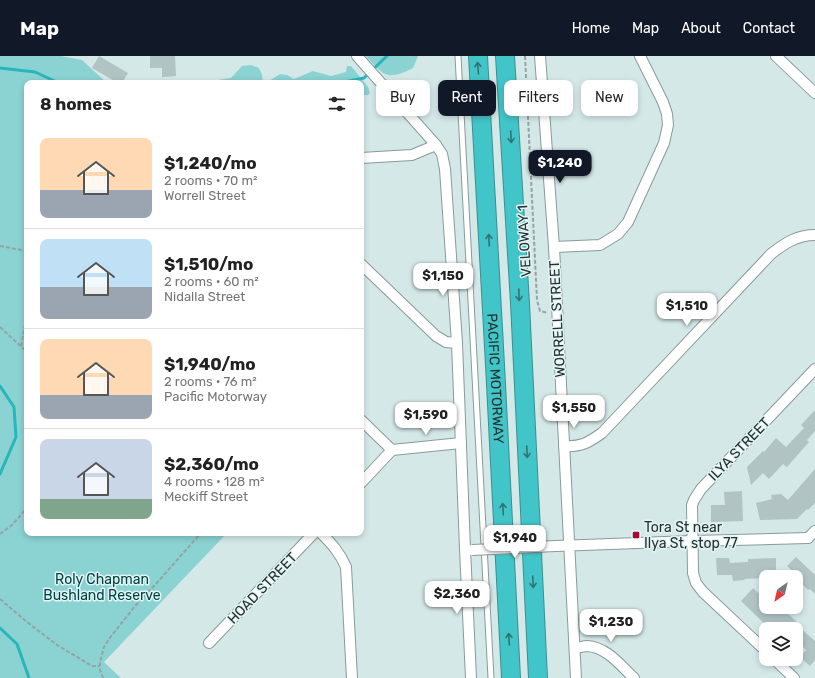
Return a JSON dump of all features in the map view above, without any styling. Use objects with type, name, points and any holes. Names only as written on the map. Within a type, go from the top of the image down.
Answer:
[{"type":"highway","name":"PACIFIC MOTORWAY","points":[[478,56],[511,678]]},
{"type":"highway","name":"PACIFIC MOTORWAY","points":[[505,56],[519,295],[538,678]]},
{"type":"street","name":"WORRELL STREET","points":[[540,56],[554,247],[576,678]]},
{"type":"street","points":[[554,247],[600,245],[618,234],[628,222],[664,143],[668,126],[667,114],[663,102],[640,56]]},
{"type":"street","points":[[776,56],[815,93]]},
{"type":"street","points":[[360,59],[436,145],[444,162],[457,343],[461,443],[468,550],[472,678]]},
{"type":"street","points":[[364,158],[412,155],[436,145]]},
{"type":"street","points":[[564,446],[578,446],[589,443],[602,433],[771,254],[787,242],[804,235],[815,235]]},
{"type":"street","points":[[364,267],[440,339],[446,342],[457,343]]},
{"type":"street","name":"ILYA STREET","points":[[759,644],[699,587],[693,573],[691,512],[697,493],[815,369]]},
{"type":"street","points":[[364,423],[392,450]]},
{"type":"street","points":[[364,480],[392,450],[461,443]]},
{"type":"street","name":"HOAD STREET","points":[[209,643],[311,536]]},
{"type":"street","points":[[324,536],[335,547],[342,557],[346,567],[352,678]]},
{"type":"street","points":[[468,550],[569,545],[813,538]]},
{"type":"street","points":[[575,648],[587,646],[600,649],[612,657],[634,678]]},
{"type":"street","points":[[781,666],[794,678]]},
{"type":"lane","points":[[458,56],[491,678]]},
{"type":"path","name":"VELOWAY 1","points":[[525,56],[537,300],[539,310],[542,313],[557,314]]},
{"type":"path","points":[[0,246],[24,250]]},
{"type":"path","points":[[0,327],[24,350]]},
{"type":"path","points":[[21,347],[24,330]]},
{"type":"path","points":[[0,534],[12,525],[24,511]]},
{"type":"path","points":[[103,678],[99,666],[102,650],[108,639],[135,606],[198,536]]},
{"type":"path","points":[[0,599],[57,645],[92,666],[99,666]]},
{"type":"green space","name":"Roly Chapman Bushland Reserve","points":[[0,56],[61,56],[82,60],[104,80],[24,80],[24,536],[224,536],[104,662],[121,678],[0,678]]},
{"type":"green space","points":[[366,56],[418,56],[413,68],[391,75],[382,72]]},
{"type":"green space","points":[[251,65],[259,68],[263,80],[218,80],[231,78],[242,66]]},
{"type":"green space","points":[[347,66],[351,66],[362,80],[271,80],[280,74],[287,75],[294,79],[313,71],[331,76],[346,72]]},
{"type":"green space","points":[[364,82],[370,93],[368,95],[364,95]]},
{"type":"building","points":[[99,56],[128,73],[124,80],[113,80],[92,68]]},
{"type":"building","points":[[150,56],[175,56],[176,76],[162,77],[162,68],[150,68]]},
{"type":"building","points":[[815,410],[815,431],[807,440],[809,442],[787,467],[783,464],[769,479],[763,473],[751,485],[747,467],[763,451],[764,452],[776,438],[786,447],[804,428],[801,425]]},
{"type":"building","points":[[815,469],[815,503],[808,510],[807,509],[797,519],[760,520],[756,503],[772,499],[771,495],[781,494],[788,500]]},
{"type":"building","points":[[742,491],[743,521],[711,522],[711,505],[725,505],[724,492]]},
{"type":"building","points":[[796,557],[815,575],[815,594],[803,585],[803,570],[791,570],[787,566]]},
{"type":"building","points":[[716,558],[729,558],[730,563],[748,562],[748,559],[776,558],[776,570],[759,570],[759,578],[733,581],[732,575],[717,575]]},
{"type":"building","points":[[753,588],[759,594],[759,614],[788,614],[797,622],[763,622],[741,601]]},
{"type":"building","points":[[803,630],[815,641],[815,660],[810,666],[803,660],[803,654],[806,650],[803,647]]},
{"type":"waterway","points":[[354,80],[364,78],[387,56]]},
{"type":"waterway","points":[[0,68],[35,72],[52,80]]},
{"type":"waterway","points":[[0,386],[14,407],[16,437],[0,474]]},
{"type":"waterway","points":[[0,628],[17,644],[29,678]]},
{"type":"place","name":"Tora St near Ilya St, stop 77","points":[[636,535]]}]
